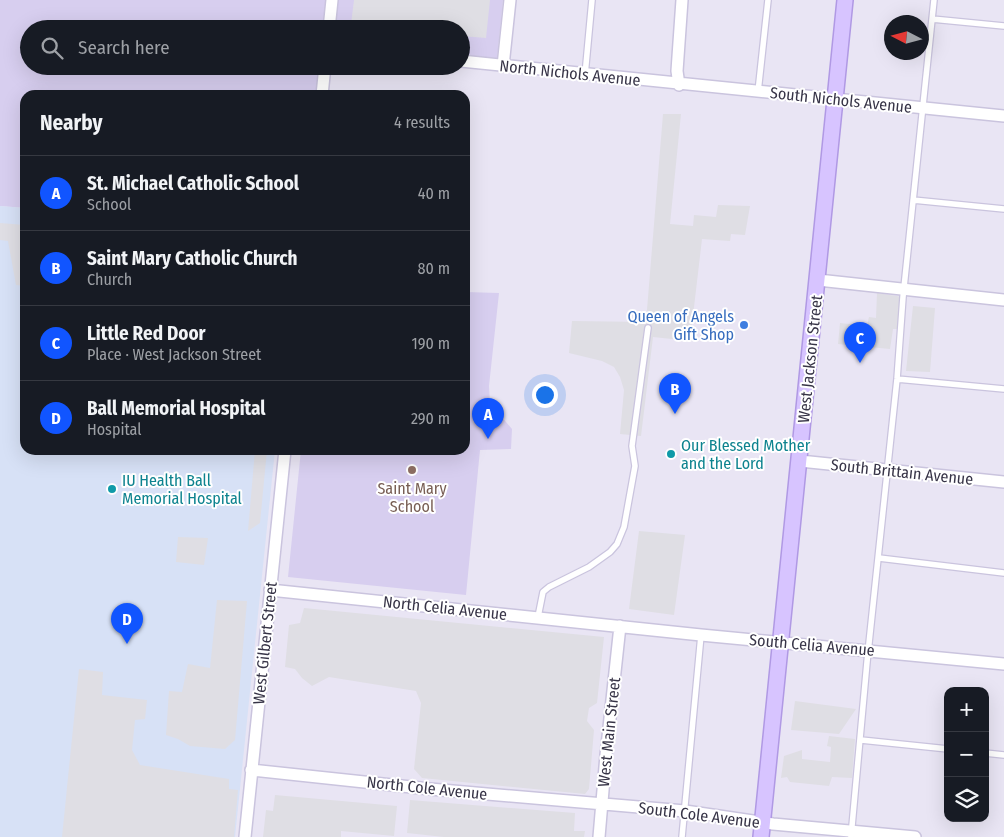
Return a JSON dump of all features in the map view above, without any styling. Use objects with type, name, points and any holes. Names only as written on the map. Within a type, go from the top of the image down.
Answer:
[{"type":"main road","name":"West Jackson Street","points":[[762,830],[845,0]]},
{"type":"street","points":[[330,20],[332,0]]},
{"type":"street","points":[[503,66],[510,0]]},
{"type":"street","points":[[678,84],[677,70],[682,0]]},
{"type":"street","name":"North Nichols Avenue","points":[[470,62],[678,84]]},
{"type":"street","points":[[323,90],[324,75]]},
{"type":"street","name":"South Nichols Avenue","points":[[678,84],[1004,116]]},
{"type":"street","points":[[818,280],[1004,300]]},
{"type":"street","name":"West Gilbert Street","points":[[245,837],[284,455]]},
{"type":"street","name":"South Brittain Avenue","points":[[800,461],[1004,482]]},
{"type":"street","name":"North Celia Avenue","points":[[270,590],[620,626]]},
{"type":"street","name":"South Celia Avenue","points":[[620,626],[1004,664]]},
{"type":"street","name":"West Main Street","points":[[599,837],[620,626]]},
{"type":"street","name":"North Cole Avenue","points":[[252,770],[430,789],[602,804]]},
{"type":"street","name":"South Cole Avenue","points":[[602,804],[685,812],[762,830],[915,837]]},
{"type":"lane","points":[[585,75],[592,0]]},
{"type":"lane","points":[[758,92],[768,0]]},
{"type":"lane","points":[[852,834],[869,650],[880,558],[904,289],[934,0]]},
{"type":"lane","points":[[932,18],[1004,26]]},
{"type":"lane","points":[[913,200],[1004,209]]},
{"type":"lane","points":[[538,617],[543,592],[610,552],[617,544],[624,527],[635,466],[632,446],[648,328]]},
{"type":"lane","points":[[897,379],[1004,389]]},
{"type":"lane","points":[[880,558],[1004,573]]},
{"type":"lane","points":[[682,837],[701,635]]},
{"type":"lane","points":[[861,740],[944,749]]},
{"type":"lane","points":[[989,753],[1004,755]]},
{"type":"shaded area","points":[[0,0],[503,0],[497,59],[470,56],[470,20],[20,20],[20,75],[320,75],[319,90],[20,90],[20,208],[0,206]]},
{"type":"shaded area","points":[[354,0],[490,0],[486,38],[470,37],[470,20],[352,20]]},
{"type":"shaded area","points":[[663,114],[681,114],[670,224],[693,226],[694,215],[716,217],[718,205],[750,206],[745,235],[731,234],[730,241],[702,239],[690,341],[653,337],[641,436],[620,434],[624,390],[620,377],[614,367],[602,361],[569,353],[572,321],[646,322]]},
{"type":"shaded area","points":[[0,206],[20,208],[20,455],[274,455],[235,837],[0,837]]},
{"type":"shaded area","points":[[0,223],[20,225],[20,285],[16,285],[8,241],[0,240]]},
{"type":"shaded area","points":[[470,292],[499,293],[489,386],[490,403],[512,429],[511,449],[480,450],[466,595],[288,577],[300,455],[470,455]]},
{"type":"shaded area","points":[[877,293],[903,297],[901,329],[893,329],[890,349],[838,344],[840,323],[867,326],[869,317],[876,318]]},
{"type":"shaded area","points":[[913,306],[935,308],[930,372],[906,371]]},
{"type":"shaded area","points":[[255,455],[267,455],[260,523],[248,531]]},
{"type":"shaded area","points":[[639,531],[685,535],[674,615],[629,609]]},
{"type":"shaded area","points":[[178,537],[208,538],[204,565],[176,562]]},
{"type":"shaded area","points":[[217,600],[247,601],[235,740],[225,749],[190,746],[166,735],[169,691],[182,692],[188,664],[210,668]]},
{"type":"shaded area","points":[[304,608],[604,637],[597,703],[589,708],[587,721],[594,730],[589,789],[585,794],[422,778],[414,769],[421,703],[416,691],[329,677],[312,686],[295,669],[285,667],[289,625],[300,623]]},
{"type":"shaded area","points":[[79,669],[103,672],[102,695],[147,700],[145,719],[135,720],[132,750],[140,765],[229,779],[229,789],[238,790],[234,837],[62,837]]},
{"type":"shaded area","points":[[795,701],[856,709],[839,734],[791,730]]},
{"type":"shaded area","points":[[829,736],[855,739],[852,778],[832,777],[829,786],[790,782],[787,777],[781,778],[784,756],[802,750],[802,759],[830,762],[831,747],[827,746]]},
{"type":"shaded area","points":[[275,795],[397,806],[394,836],[341,831],[341,837],[263,837],[266,810],[273,811]]},
{"type":"shaded area","points":[[410,800],[575,813],[574,831],[585,831],[584,837],[444,837],[407,833]]},
{"type":"place","name":"Queen of Angels Gift Shop","points":[[744,325]]},
{"type":"place","name":"Little Red Door","points":[[860,363]]},
{"type":"place","name":"Saint Mary Catholic Church","points":[[675,414]]},
{"type":"place","name":"St. Michael Catholic School","points":[[488,439]]},
{"type":"place","name":"Our Blessed Mother and the Lord","points":[[671,454]]},
{"type":"place","name":"Saint Mary School","points":[[412,470]]},
{"type":"place","name":"IU Health Ball Memorial Hospital","points":[[112,489]]},
{"type":"place","name":"Ball Memorial Hospital","points":[[127,644]]}]
